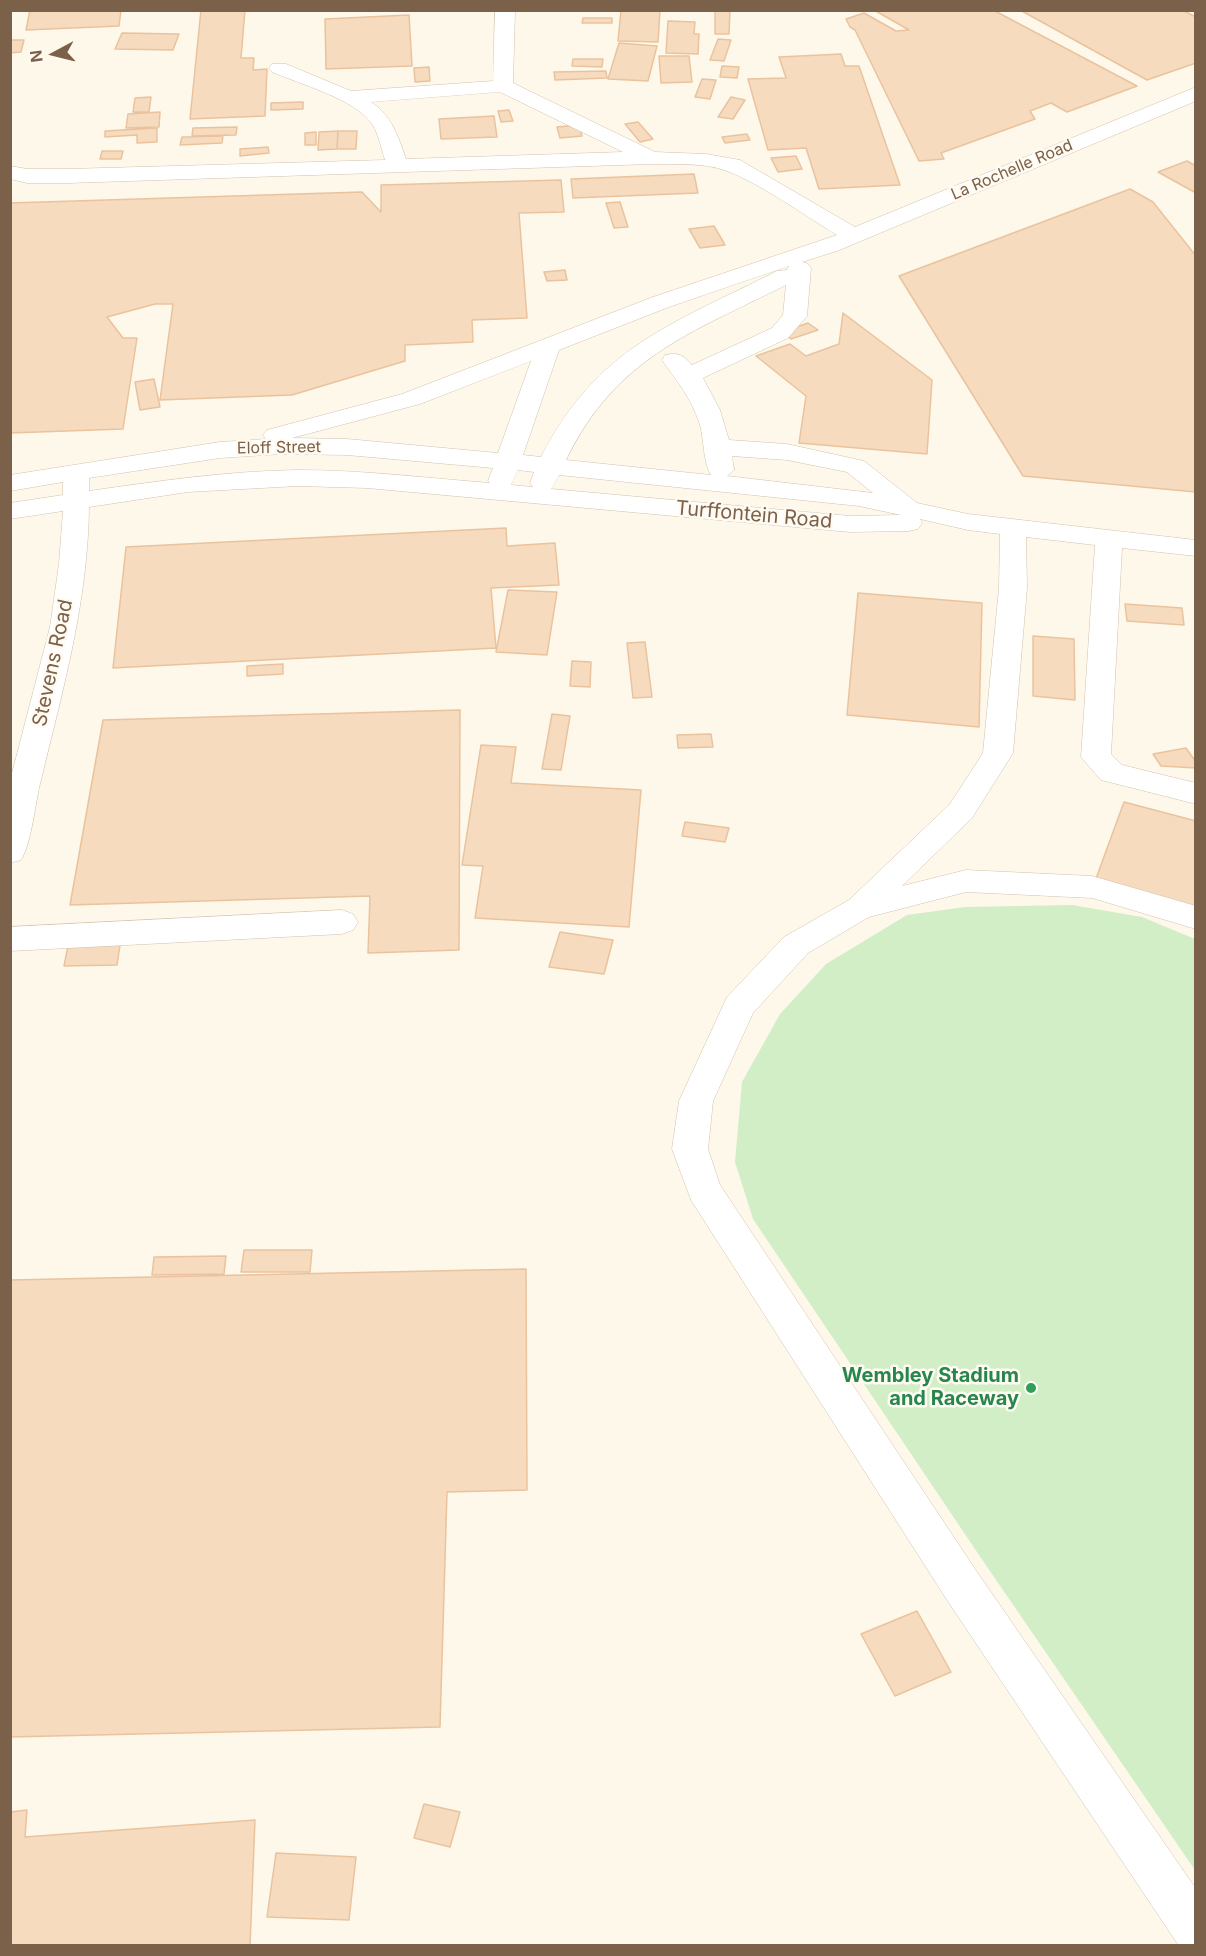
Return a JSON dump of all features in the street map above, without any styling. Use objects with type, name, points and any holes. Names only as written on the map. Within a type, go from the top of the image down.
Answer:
[{"type":"street","points":[[503,86],[505,10]]},
{"type":"street","points":[[279,68],[347,97],[372,111],[380,120],[398,165]]},
{"type":"street","points":[[347,97],[503,86],[652,158]]},
{"type":"street","name":"La Rochelle Road","points":[[829,246],[1196,93]]},
{"type":"street","points":[[10,172],[27,176],[68,176],[652,158],[706,160],[732,165],[754,176],[853,235]]},
{"type":"street","points":[[540,494],[549,466],[569,431],[604,383],[654,343],[799,268],[829,246]]},
{"type":"street","points":[[220,450],[411,399],[727,279],[829,246]]},
{"type":"street","points":[[688,376],[780,333],[795,316],[799,268]]},
{"type":"street","points":[[654,343],[695,384],[711,419],[720,447],[722,484]]},
{"type":"street","points":[[497,491],[548,347]]},
{"type":"street","name":"Eloff Street","points":[[10,511],[76,486],[220,450],[282,446],[347,447],[549,466]]},
{"type":"street","points":[[720,447],[786,452],[855,466],[912,510]]},
{"type":"street","name":"Turffontein Road","points":[[549,466],[859,498],[968,522],[1196,548]]},
{"type":"street","name":"Eloff Street","points":[[10,483],[76,486],[188,484],[288,478],[367,480],[540,494]]},
{"type":"street","name":"Stevens Road","points":[[11,849],[23,789],[60,647],[71,574],[76,486]]},
{"type":"street","name":"Turffontein Road","points":[[540,494],[850,524],[968,522]]},
{"type":"street","points":[[1013,527],[1013,588],[998,753],[961,812],[859,908],[795,945],[739,1006],[696,1101],[690,1149],[704,1190],[962,1586],[1196,1930]]},
{"type":"street","points":[[1109,538],[1096,757],[1112,773],[1196,794]]},
{"type":"street","points":[[859,908],[966,881],[1092,887],[1196,918]]},
{"type":"street","points":[[10,939],[342,922]]},
{"type":"green space","name":"Wembley Stadium and Raceway","points":[[1072,905],[1142,917],[1195,939],[1195,1870],[753,1219],[735,1162],[742,1082],[780,1014],[826,964],[907,915],[965,907]]},
{"type":"building","points":[[30,10],[121,10],[119,26],[26,30]]},
{"type":"building","points":[[201,10],[245,10],[241,58],[254,58],[253,70],[267,69],[265,116],[190,119]]},
{"type":"building","points":[[621,10],[660,10],[658,42],[618,41]]},
{"type":"building","points":[[715,10],[730,10],[729,34],[715,34]]},
{"type":"building","points":[[874,10],[993,10],[1137,86],[1067,112],[1051,103],[1030,111],[1035,119],[941,153],[944,159],[919,161],[855,30],[850,27],[846,19],[864,13],[896,31],[909,30]]},
{"type":"building","points":[[1020,10],[1182,10],[1196,17],[1196,63],[1147,80]]},
{"type":"building","points":[[409,15],[412,66],[326,69],[325,19]]},
{"type":"building","points":[[583,18],[612,18],[612,23],[582,23]]},
{"type":"building","points":[[668,21],[695,22],[694,34],[699,34],[698,54],[666,53]]},
{"type":"building","points":[[122,33],[179,34],[173,50],[115,49]]},
{"type":"building","points":[[718,39],[731,40],[724,61],[710,60]]},
{"type":"building","points":[[10,40],[24,40],[21,52],[10,53]]},
{"type":"building","points":[[619,43],[657,46],[648,81],[608,79]]},
{"type":"building","points":[[841,54],[845,66],[859,66],[900,185],[819,189],[806,148],[768,150],[748,79],[786,78],[779,57]]},
{"type":"building","points":[[659,56],[689,56],[692,82],[661,83]]},
{"type":"building","points":[[573,59],[603,59],[602,67],[572,66]]},
{"type":"building","points":[[722,66],[739,67],[737,78],[720,77]]},
{"type":"building","points":[[429,67],[430,81],[415,82],[414,68]]},
{"type":"building","points":[[606,71],[607,78],[555,80],[554,72]]},
{"type":"building","points":[[702,79],[716,80],[710,99],[695,97]]},
{"type":"building","points":[[151,97],[149,112],[133,112],[135,98]]},
{"type":"building","points":[[731,97],[745,100],[733,119],[718,117]]},
{"type":"building","points":[[303,102],[303,109],[271,110],[271,103]]},
{"type":"building","points":[[509,110],[513,121],[501,122],[498,111]]},
{"type":"building","points":[[160,112],[159,127],[126,128],[128,114]]},
{"type":"building","points":[[494,116],[497,137],[441,139],[439,119]]},
{"type":"building","points":[[638,122],[653,139],[640,142],[625,124]]},
{"type":"building","points":[[579,125],[582,136],[560,138],[557,127]]},
{"type":"building","points":[[237,127],[236,135],[192,136],[193,128]]},
{"type":"building","points":[[157,128],[157,142],[137,143],[137,135],[105,137],[105,131]]},
{"type":"building","points":[[338,131],[357,131],[356,149],[337,149]]},
{"type":"building","points":[[338,131],[337,149],[318,150],[319,132]]},
{"type":"building","points":[[316,132],[316,145],[305,145],[305,133]]},
{"type":"building","points":[[747,134],[750,140],[725,143],[722,137]]},
{"type":"building","points":[[223,136],[222,143],[180,145],[182,137]]},
{"type":"building","points":[[268,147],[269,153],[240,156],[240,149]]},
{"type":"building","points":[[102,151],[123,151],[121,159],[100,159]]},
{"type":"building","points":[[796,156],[802,169],[778,172],[771,158]]},
{"type":"building","points":[[1187,161],[1196,166],[1196,193],[1158,172]]},
{"type":"building","points":[[694,174],[698,193],[573,198],[571,179]]},
{"type":"building","points":[[561,180],[564,212],[519,213],[527,318],[472,320],[473,342],[405,345],[405,361],[292,395],[160,400],[173,304],[155,304],[107,317],[123,338],[137,338],[123,429],[10,433],[10,203],[362,192],[381,212],[381,185]]},
{"type":"building","points":[[1130,189],[1153,202],[1196,256],[1196,492],[1023,476],[899,276]]},
{"type":"building","points":[[620,202],[628,227],[614,228],[606,203]]},
{"type":"building","points":[[714,226],[725,245],[700,248],[689,229]]},
{"type":"building","points":[[565,270],[567,280],[547,281],[544,272]]},
{"type":"building","points":[[843,313],[932,380],[927,454],[799,443],[806,396],[756,356],[790,344],[806,356],[839,344]]},
{"type":"building","points":[[808,323],[818,330],[791,339],[782,332]]},
{"type":"building","points":[[154,379],[160,407],[140,410],[135,382]]},
{"type":"building","points":[[506,528],[507,546],[555,543],[559,585],[491,588],[496,648],[113,668],[126,547]]},
{"type":"building","points":[[508,590],[557,592],[547,655],[496,652]]},
{"type":"building","points":[[858,593],[982,603],[979,727],[847,715]]},
{"type":"building","points":[[1125,604],[1182,608],[1184,625],[1127,621]]},
{"type":"building","points":[[1033,636],[1074,639],[1075,700],[1033,696]]},
{"type":"building","points":[[645,642],[652,697],[633,698],[627,643]]},
{"type":"building","points":[[572,661],[591,662],[590,687],[570,686]]},
{"type":"building","points":[[283,664],[283,674],[247,676],[247,666]]},
{"type":"building","points":[[460,710],[459,950],[368,953],[370,896],[70,905],[103,720]]},
{"type":"building","points":[[552,714],[570,716],[561,770],[542,769]]},
{"type":"building","points":[[711,734],[713,747],[678,748],[677,735]]},
{"type":"building","points":[[481,745],[516,747],[511,783],[641,790],[629,927],[475,918],[483,866],[462,865]]},
{"type":"building","points":[[1186,748],[1196,762],[1196,768],[1161,766],[1153,754]]},
{"type":"building","points":[[1124,802],[1196,821],[1196,912],[1094,884]]},
{"type":"building","points":[[685,822],[729,828],[725,842],[682,836]]},
{"type":"building","points":[[560,932],[613,940],[604,974],[549,967]]},
{"type":"building","points":[[121,939],[117,965],[64,966],[69,941]]},
{"type":"building","points":[[244,1250],[312,1250],[310,1272],[241,1272]]},
{"type":"building","points":[[226,1256],[224,1274],[152,1275],[154,1257]]},
{"type":"building","points":[[526,1269],[527,1490],[447,1492],[440,1727],[10,1737],[10,1280]]},
{"type":"building","points":[[917,1611],[951,1672],[895,1696],[861,1634]]},
{"type":"building","points":[[424,1804],[460,1812],[450,1847],[414,1838]]},
{"type":"building","points":[[27,1810],[25,1837],[255,1820],[250,1946],[10,1946],[10,1812]]},
{"type":"building","points":[[276,1853],[356,1857],[349,1920],[267,1917]]},
{"type":"place","name":"Wembley Stadium and Raceway","points":[[1031,1388]]}]
